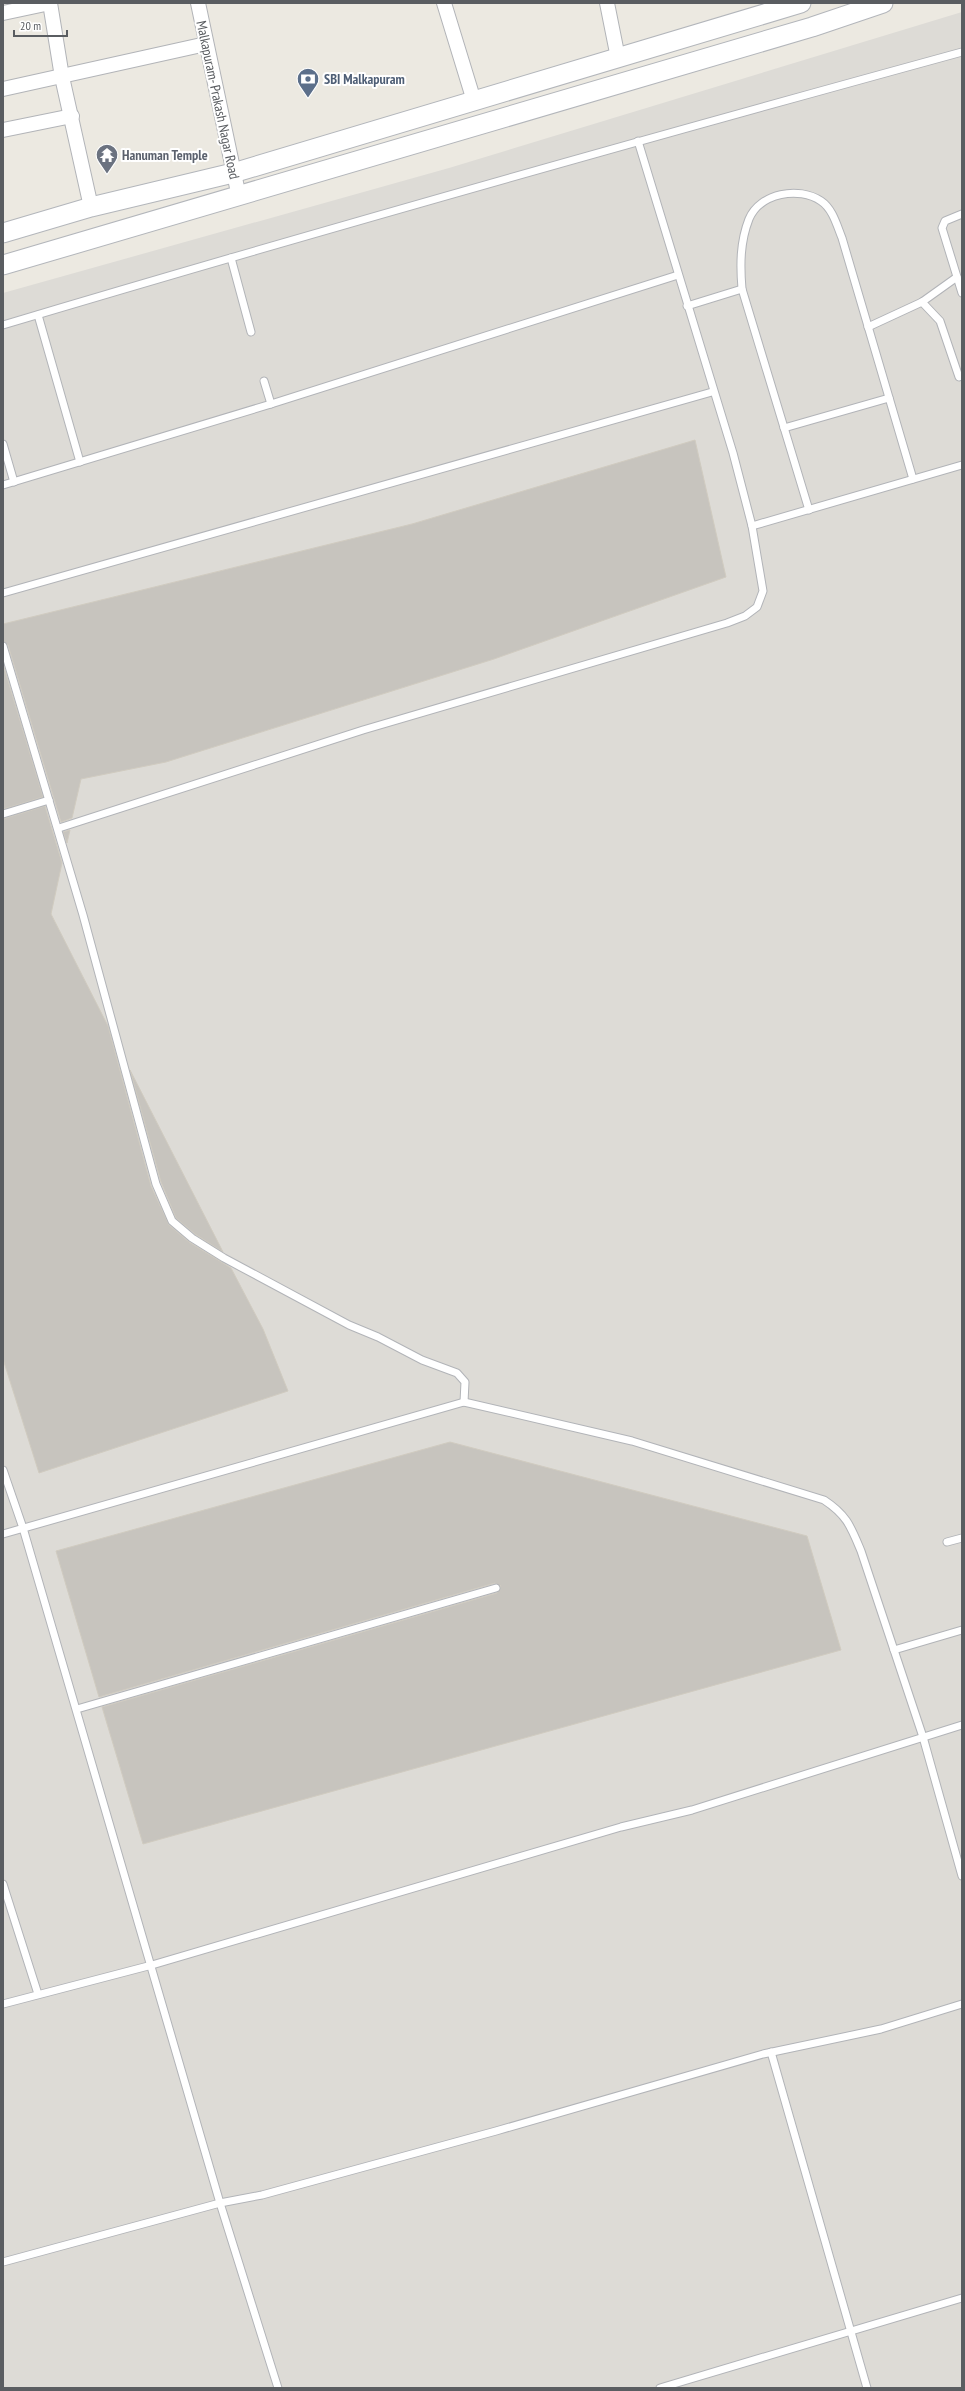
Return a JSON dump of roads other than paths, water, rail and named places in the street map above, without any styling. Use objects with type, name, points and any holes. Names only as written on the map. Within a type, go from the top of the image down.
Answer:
[{"type":"main road","points":[[3,233],[91,207],[232,173],[801,3]]},
{"type":"main road","points":[[3,265],[239,197],[804,29],[883,3]]},
{"type":"street","points":[[3,13],[50,3],[62,77],[72,116],[91,207]]},
{"type":"street","name":"Malkapuram- Prakash Nagar Road","points":[[198,3],[232,173],[239,197]]},
{"type":"street","points":[[444,3],[474,101]]},
{"type":"street","points":[[607,3],[618,58]]},
{"type":"street","points":[[3,89],[206,44]]},
{"type":"street","points":[[3,130],[72,116]]},
{"type":"lane","points":[[3,325],[638,141],[962,52]]},
{"type":"lane","points":[[59,828],[363,730],[719,626],[745,616],[757,607],[763,591],[752,526],[733,453],[712,392],[638,141]]},
{"type":"lane","points":[[809,510],[742,289],[740,258],[749,218],[763,202],[786,192],[804,194],[821,201],[832,215],[842,238],[913,479]]},
{"type":"lane","points":[[962,214],[945,221],[942,228],[962,293]]},
{"type":"lane","points":[[231,258],[251,332]]},
{"type":"lane","points":[[3,485],[271,404],[678,275]]},
{"type":"lane","points":[[868,327],[922,302],[957,277]]},
{"type":"lane","points":[[687,306],[742,289]]},
{"type":"lane","points":[[922,302],[940,321],[959,377]]},
{"type":"lane","points":[[38,315],[80,462]]},
{"type":"lane","points":[[264,381],[271,404]]},
{"type":"lane","points":[[3,593],[712,392]]},
{"type":"lane","points":[[784,428],[889,398]]},
{"type":"lane","points":[[3,444],[14,482]]},
{"type":"lane","points":[[752,526],[962,465]]},
{"type":"lane","points":[[3,646],[49,800],[59,828],[156,1184],[172,1221],[192,1238],[224,1258],[349,1325],[378,1337],[422,1360],[457,1373],[465,1382],[464,1402]]},
{"type":"lane","points":[[3,814],[49,800]]},
{"type":"lane","points":[[3,1534],[464,1402],[632,1441],[824,1500],[840,1510],[850,1524],[923,1737],[962,1876]]},
{"type":"lane","points":[[3,1470],[24,1528],[220,2203],[278,2388]]},
{"type":"lane","points":[[948,1542],[962,1538]]},
{"type":"lane","points":[[77,1709],[496,1588]]},
{"type":"lane","points":[[894,1650],[962,1630]]},
{"type":"lane","points":[[3,2004],[152,1965],[621,1827],[692,1810],[962,1725]]},
{"type":"lane","points":[[3,1884],[38,1994]]},
{"type":"lane","points":[[3,2262],[220,2203],[262,2195],[771,2052],[880,2029],[962,2004]]},
{"type":"lane","points":[[771,2052],[867,2388]]},
{"type":"lane","points":[[660,2388],[962,2298]]},
{"type":"place","name":"SBI Malkapuram","points":[[308,98]]},
{"type":"place","name":"Hanuman Temple","points":[[107,174]]}]
